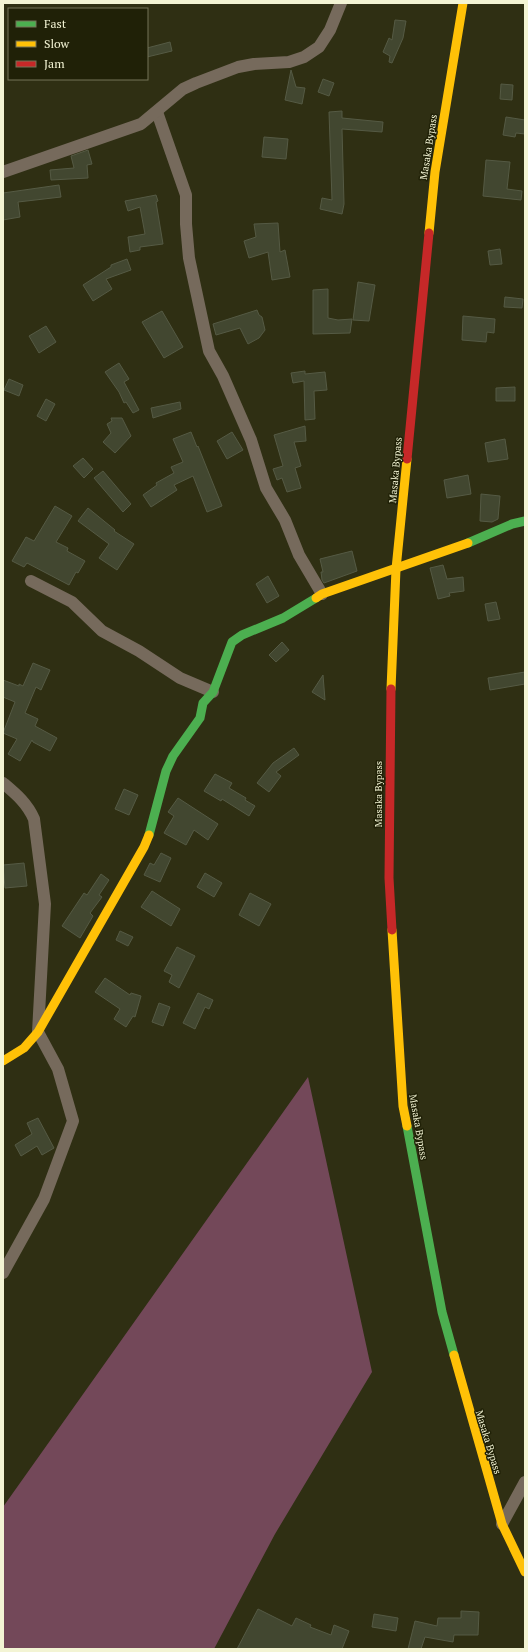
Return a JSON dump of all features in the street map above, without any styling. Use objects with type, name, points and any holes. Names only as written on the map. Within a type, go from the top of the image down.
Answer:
[{"type":"main road","name":"Masaka Bypass","points":[[463,3],[435,172],[396,569],[390,717],[389,878],[403,1106],[442,1312],[464,1397],[502,1524],[525,1572]]},
{"type":"main road","points":[[3,1061],[7,1060],[24,1048],[38,1032],[144,847],[150,832],[166,771],[173,756],[200,718],[203,703],[213,692],[232,642],[242,635],[283,618],[322,594],[484,537],[512,524],[525,521]]},
{"type":"street","points":[[3,172],[141,124],[158,112],[165,104],[183,90],[196,83],[238,67],[254,64],[289,62],[304,57],[319,47],[330,30],[341,3]]},
{"type":"street","points":[[158,112],[186,195],[186,224],[189,258],[209,351],[223,376],[251,440],[266,488],[285,520],[299,555],[322,594]]},
{"type":"street","points":[[31,581],[72,602],[102,631],[139,651],[180,678],[213,692]]},
{"type":"street","points":[[3,783],[22,798],[34,819],[45,904],[38,1032],[58,1069],[73,1121],[44,1198],[3,1273]]},
{"type":"street","points":[[502,1524],[525,1482]]},
{"type":"shaded area","points":[[308,1077],[372,1372],[275,1534],[214,1649],[3,1649],[3,1507]]},
{"type":"building","points":[[395,20],[406,21],[403,38],[392,63],[389,62],[390,56],[383,52],[389,38],[392,40]]},
{"type":"building","points":[[170,42],[172,51],[148,57],[148,48]]},
{"type":"building","points":[[291,70],[296,87],[305,88],[302,104],[285,100]]},
{"type":"building","points":[[323,79],[334,83],[329,96],[318,92]]},
{"type":"building","points":[[501,84],[513,85],[512,100],[500,99]]},
{"type":"building","points":[[342,111],[342,118],[383,122],[382,132],[342,129],[344,204],[342,214],[320,209],[322,198],[332,200],[329,112]]},
{"type":"building","points":[[506,117],[525,120],[525,134],[516,133],[515,137],[503,135]]},
{"type":"building","points":[[264,137],[288,139],[286,159],[262,157]]},
{"type":"building","points":[[88,150],[92,164],[87,165],[88,178],[51,180],[50,170],[74,168],[71,156]]},
{"type":"building","points":[[486,160],[510,162],[507,189],[522,191],[521,200],[483,196]]},
{"type":"building","points":[[59,185],[61,197],[18,202],[20,217],[3,220],[3,193]]},
{"type":"building","points":[[156,195],[163,244],[140,247],[140,250],[130,252],[128,237],[145,234],[140,207],[128,211],[125,201]]},
{"type":"building","points":[[278,223],[280,252],[285,250],[290,277],[272,280],[268,252],[249,258],[244,241],[256,237],[254,224]]},
{"type":"building","points":[[500,249],[502,264],[490,265],[488,251]]},
{"type":"building","points":[[127,259],[131,270],[106,279],[112,289],[93,301],[83,285],[111,267],[111,265]]},
{"type":"building","points":[[358,282],[375,285],[369,321],[353,320]]},
{"type":"building","points":[[328,289],[328,318],[338,320],[352,319],[350,333],[313,334],[313,290]]},
{"type":"building","points":[[505,297],[523,299],[522,308],[504,307]]},
{"type":"building","points":[[257,310],[259,315],[262,317],[265,330],[259,338],[248,344],[240,328],[216,335],[213,324]]},
{"type":"building","points":[[162,311],[183,347],[164,358],[142,322]]},
{"type":"building","points":[[463,316],[495,319],[494,333],[487,332],[486,342],[462,340]]},
{"type":"building","points":[[46,326],[56,342],[39,353],[29,336]]},
{"type":"building","points":[[119,363],[129,379],[124,382],[139,410],[133,413],[126,402],[124,403],[119,392],[105,372]]},
{"type":"building","points":[[305,371],[305,374],[325,372],[327,390],[314,391],[315,419],[305,420],[304,381],[293,383],[291,373]]},
{"type":"building","points":[[9,379],[23,385],[19,396],[4,390]]},
{"type":"building","points":[[515,387],[515,401],[496,401],[496,388]]},
{"type":"building","points":[[46,399],[55,404],[46,421],[37,416]]},
{"type":"building","points":[[180,402],[181,409],[153,418],[151,408]]},
{"type":"building","points":[[111,418],[122,418],[131,436],[115,453],[103,442],[111,433],[107,424],[112,421]]},
{"type":"building","points":[[305,426],[306,441],[294,442],[301,466],[295,468],[301,488],[287,492],[282,478],[277,480],[273,469],[283,466],[274,435]]},
{"type":"building","points":[[191,432],[222,506],[207,512],[193,476],[174,485],[177,490],[151,507],[143,495],[157,485],[156,483],[174,473],[171,467],[183,462],[173,439]]},
{"type":"building","points":[[232,432],[243,450],[227,459],[217,441]]},
{"type":"building","points":[[505,439],[508,459],[488,462],[485,443]]},
{"type":"building","points":[[83,458],[93,469],[84,478],[73,466]]},
{"type":"building","points":[[103,471],[131,504],[123,512],[94,478]]},
{"type":"building","points":[[468,475],[471,494],[447,498],[444,480]]},
{"type":"building","points":[[481,494],[500,496],[498,519],[492,522],[480,521]]},
{"type":"building","points":[[55,506],[72,516],[56,542],[68,548],[67,551],[85,561],[78,573],[76,572],[69,585],[27,563],[24,567],[12,561],[26,537],[34,541]]},
{"type":"building","points":[[88,508],[115,530],[114,531],[134,544],[117,570],[99,558],[109,544],[78,521]]},
{"type":"building","points":[[352,551],[357,571],[324,583],[322,580],[321,572],[323,572],[320,559]]},
{"type":"building","points":[[443,565],[447,579],[463,577],[464,591],[449,593],[450,596],[438,599],[430,568]]},
{"type":"building","points":[[268,576],[279,596],[267,603],[256,584]]},
{"type":"building","points":[[496,602],[500,619],[488,621],[485,604]]},
{"type":"building","points":[[282,642],[289,650],[276,662],[269,655]]},
{"type":"building","points":[[33,663],[50,670],[41,690],[36,687],[25,713],[38,719],[35,726],[57,738],[50,751],[32,740],[20,761],[8,754],[17,739],[3,733],[15,702],[3,697],[3,680],[23,686]]},
{"type":"building","points":[[525,672],[525,684],[490,690],[488,678]]},
{"type":"building","points":[[323,675],[325,700],[312,692]]},
{"type":"building","points":[[294,748],[299,755],[276,772],[281,776],[269,792],[257,783],[273,763]]},
{"type":"building","points":[[215,774],[232,783],[229,788],[246,798],[245,800],[255,806],[249,816],[222,799],[221,801],[204,791]]},
{"type":"building","points":[[124,789],[138,795],[129,815],[115,809]]},
{"type":"building","points":[[178,798],[218,824],[208,840],[194,830],[186,845],[164,833],[174,816],[168,812]]},
{"type":"building","points":[[161,853],[171,858],[160,882],[144,875],[150,863],[154,865]]},
{"type":"building","points":[[24,863],[27,886],[5,888],[3,865]]},
{"type":"building","points":[[205,873],[222,883],[214,897],[197,887]]},
{"type":"building","points":[[101,874],[109,880],[99,895],[102,897],[90,913],[93,916],[80,938],[62,926],[84,893],[87,895]]},
{"type":"building","points":[[152,891],[180,909],[171,926],[141,907]]},
{"type":"building","points":[[250,893],[271,904],[259,926],[239,915]]},
{"type":"building","points":[[120,931],[133,937],[128,946],[116,940]]},
{"type":"building","points":[[177,947],[195,956],[179,988],[169,982],[172,975],[164,971]]},
{"type":"building","points":[[105,978],[130,995],[131,993],[141,996],[135,1017],[133,1016],[126,1027],[114,1019],[120,1009],[95,992]]},
{"type":"building","points":[[198,993],[213,1000],[209,1009],[205,1007],[195,1029],[183,1023]]},
{"type":"building","points":[[159,1003],[170,1007],[163,1026],[152,1022]]},
{"type":"building","points":[[38,1118],[54,1148],[42,1155],[37,1146],[21,1156],[15,1145],[32,1134],[27,1123]]},
{"type":"building","points":[[258,1609],[292,1626],[296,1618],[311,1625],[310,1627],[331,1635],[334,1625],[349,1631],[342,1649],[237,1649]]},
{"type":"building","points":[[461,1611],[479,1612],[478,1635],[454,1635],[453,1642],[425,1637],[421,1649],[408,1649],[415,1621],[437,1626],[438,1618],[461,1618]]},
{"type":"building","points":[[374,1614],[398,1618],[396,1631],[372,1627]]},
{"type":"traffic: fast","points":[[468,543],[512,524],[525,521]]},
{"type":"traffic: fast","points":[[149,835],[166,771],[173,756],[200,718],[203,703],[213,692],[232,642],[242,635],[283,618],[316,598]]},
{"type":"traffic: fast","points":[[407,1126],[442,1312],[454,1355]]},
{"type":"traffic: slow","points":[[429,233],[435,172],[463,3]]},
{"type":"traffic: slow","points":[[391,689],[396,569],[407,459]]},
{"type":"traffic: slow","points":[[316,598],[322,594],[468,543]]},
{"type":"traffic: slow","points":[[3,1061],[24,1048],[38,1032],[144,847],[149,835]]},
{"type":"traffic: slow","points":[[392,930],[403,1106],[407,1126]]},
{"type":"traffic: slow","points":[[454,1355],[502,1524],[525,1572]]},
{"type":"traffic: jam","points":[[407,459],[429,233]]},
{"type":"traffic: jam","points":[[391,689],[389,878],[392,930]]}]
